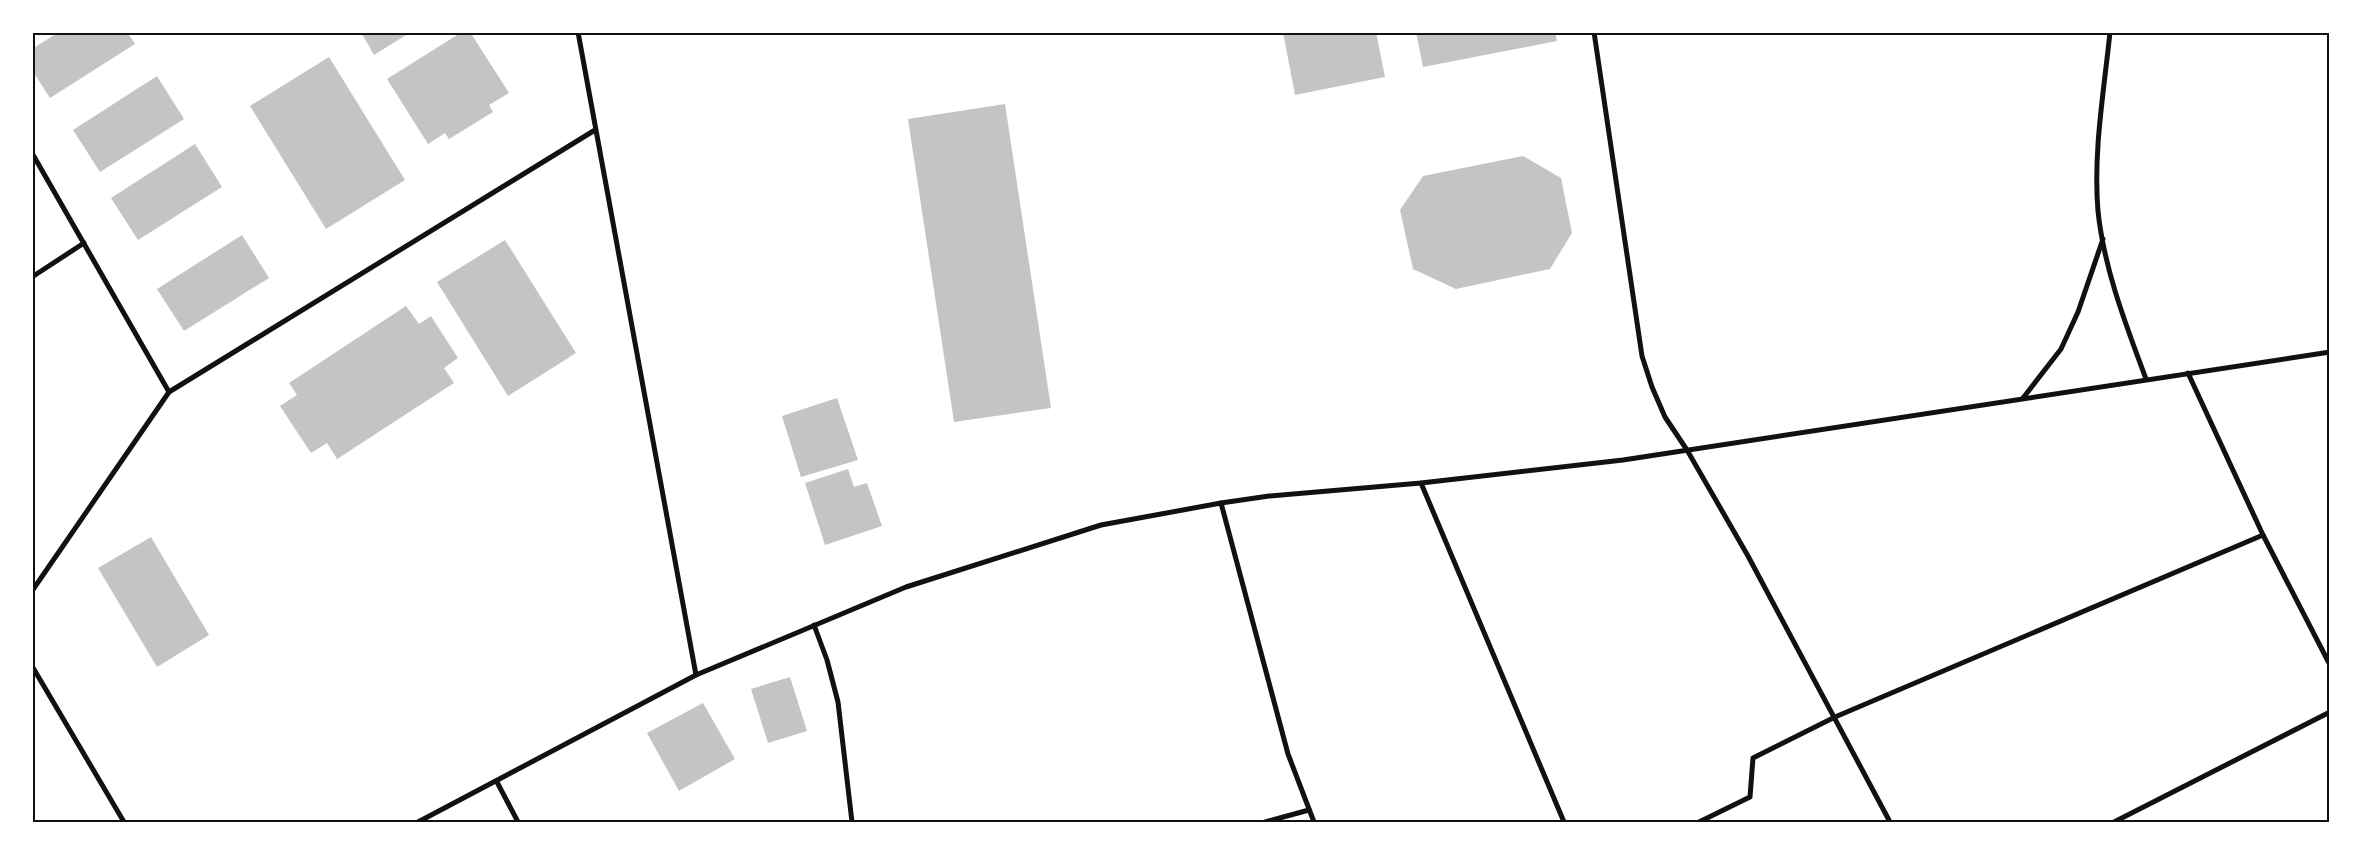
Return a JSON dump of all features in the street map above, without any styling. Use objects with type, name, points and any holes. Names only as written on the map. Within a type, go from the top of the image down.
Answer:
[{"type":"street","points":[[578,32],[696,675]]},
{"type":"street","points":[[1594,32],[1642,356],[1652,387],[1665,417],[1687,450],[1748,556],[1890,822]]},
{"type":"street","points":[[2110,32],[2096,173],[2098,212],[2117,301],[2146,379]]},
{"type":"street","points":[[32,591],[169,392],[595,130]]},
{"type":"street","points":[[32,152],[169,392]]},
{"type":"street","points":[[2023,398],[2061,349],[2078,312],[2103,238]]},
{"type":"street","points":[[32,277],[84,243]]},
{"type":"street","points":[[418,822],[497,782],[564,743],[696,675],[906,587],[1101,526],[1221,503],[1421,484],[1623,460],[2330,352]]},
{"type":"street","points":[[2188,373],[2263,535],[2330,665]]},
{"type":"street","points":[[1421,484],[1564,822]]},
{"type":"street","points":[[1221,503],[1288,754],[1314,822]]},
{"type":"street","points":[[1699,822],[1750,797],[1753,758],[1835,717],[2263,535]]},
{"type":"street","points":[[814,625],[827,660],[838,702],[852,822]]},
{"type":"street","points":[[32,666],[124,822]]},
{"type":"street","points":[[2114,822],[2330,712]]},
{"type":"street","points":[[497,782],[518,822]]},
{"type":"street","points":[[1265,822],[1309,810]]},
{"type":"building","points":[[59,32],[127,32],[135,44],[50,98],[32,70],[32,49]]},
{"type":"building","points":[[361,32],[411,32],[374,55]]},
{"type":"building","points":[[462,32],[470,32],[509,93],[489,105],[493,112],[449,139],[445,133],[428,144],[387,79]]},
{"type":"building","points":[[1283,32],[1376,32],[1385,77],[1295,95]]},
{"type":"building","points":[[1416,32],[1555,32],[1557,41],[1423,67]]},
{"type":"building","points":[[329,57],[405,180],[326,229],[250,106]]},
{"type":"building","points":[[157,76],[184,119],[100,172],[73,130]]},
{"type":"building","points":[[1005,104],[1051,408],[954,422],[908,119]]},
{"type":"building","points":[[195,144],[222,187],[138,240],[111,198]]},
{"type":"building","points":[[1523,156],[1561,178],[1572,233],[1550,269],[1456,289],[1413,269],[1400,210],[1423,176]]},
{"type":"building","points":[[242,235],[269,278],[184,331],[157,289]]},
{"type":"building","points":[[505,240],[576,353],[508,396],[437,282]]},
{"type":"building","points":[[406,306],[419,324],[431,316],[458,358],[444,368],[454,383],[337,459],[327,443],[311,453],[280,406],[297,395],[289,383]]},
{"type":"building","points":[[837,398],[858,460],[801,477],[782,416]]},
{"type":"building","points":[[848,469],[854,487],[867,483],[882,526],[825,545],[805,483]]},
{"type":"building","points":[[151,537],[209,635],[157,667],[98,568]]},
{"type":"building","points":[[790,677],[807,731],[768,743],[751,689]]},
{"type":"building","points":[[703,703],[735,759],[679,791],[647,733]]}]
